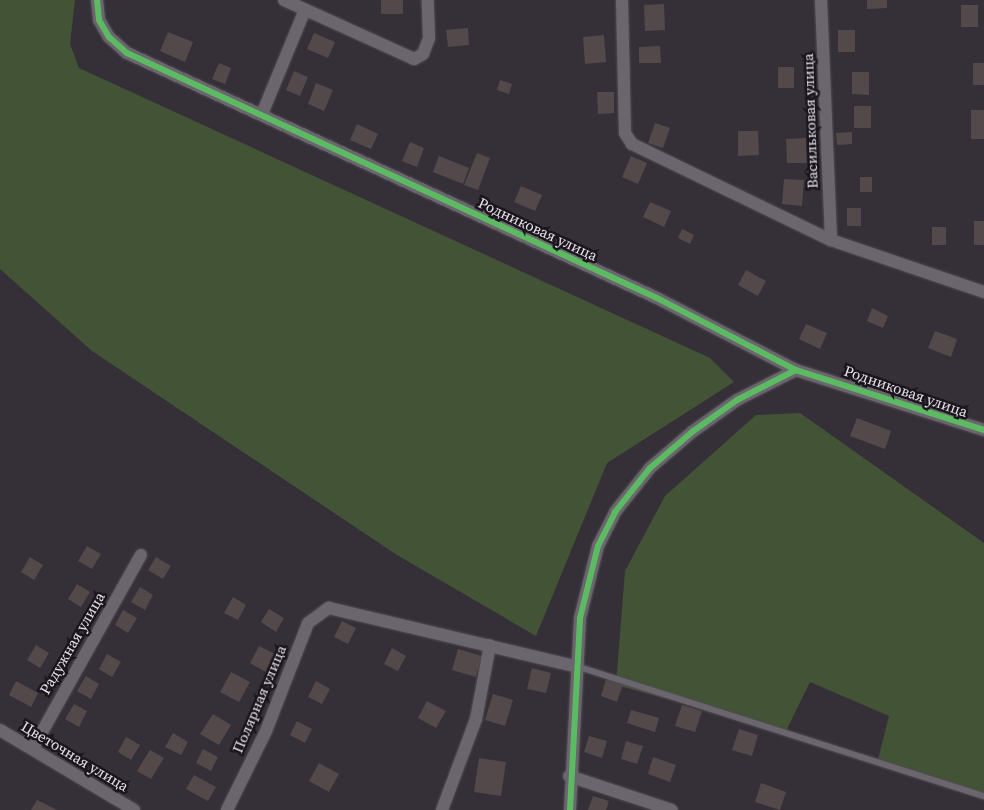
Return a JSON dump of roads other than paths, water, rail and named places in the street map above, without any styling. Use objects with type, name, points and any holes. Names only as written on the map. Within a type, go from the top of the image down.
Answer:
[{"type":"street","name":"Родниковая улица","points":[[98,0],[99,20],[109,37],[127,52],[262,114],[388,176],[657,298],[796,370],[984,430]]},
{"type":"street","points":[[284,0],[304,12],[339,22],[414,59],[423,54],[430,38],[428,0]]},
{"type":"street","points":[[622,0],[626,133],[632,144],[831,240],[984,292]]},
{"type":"street","name":"Васильковая улица","points":[[821,0],[831,240]]},
{"type":"street","points":[[262,114],[304,12]]},
{"type":"street","points":[[570,810],[569,776],[575,666],[588,577],[598,546],[632,488],[692,432],[737,400],[796,370]]},
{"type":"street","name":"Радужная улица","points":[[33,748],[141,555]]},
{"type":"street","name":"Полярная улица","points":[[227,810],[266,731],[308,623],[329,608],[490,645]]},
{"type":"street","points":[[442,810],[476,719],[490,645],[575,666]]},
{"type":"street","name":"Цветочная улица","points":[[0,730],[134,810]]},
{"type":"street","points":[[569,776],[672,810]]},
{"type":"lane","points":[[575,666],[984,796]]}]
